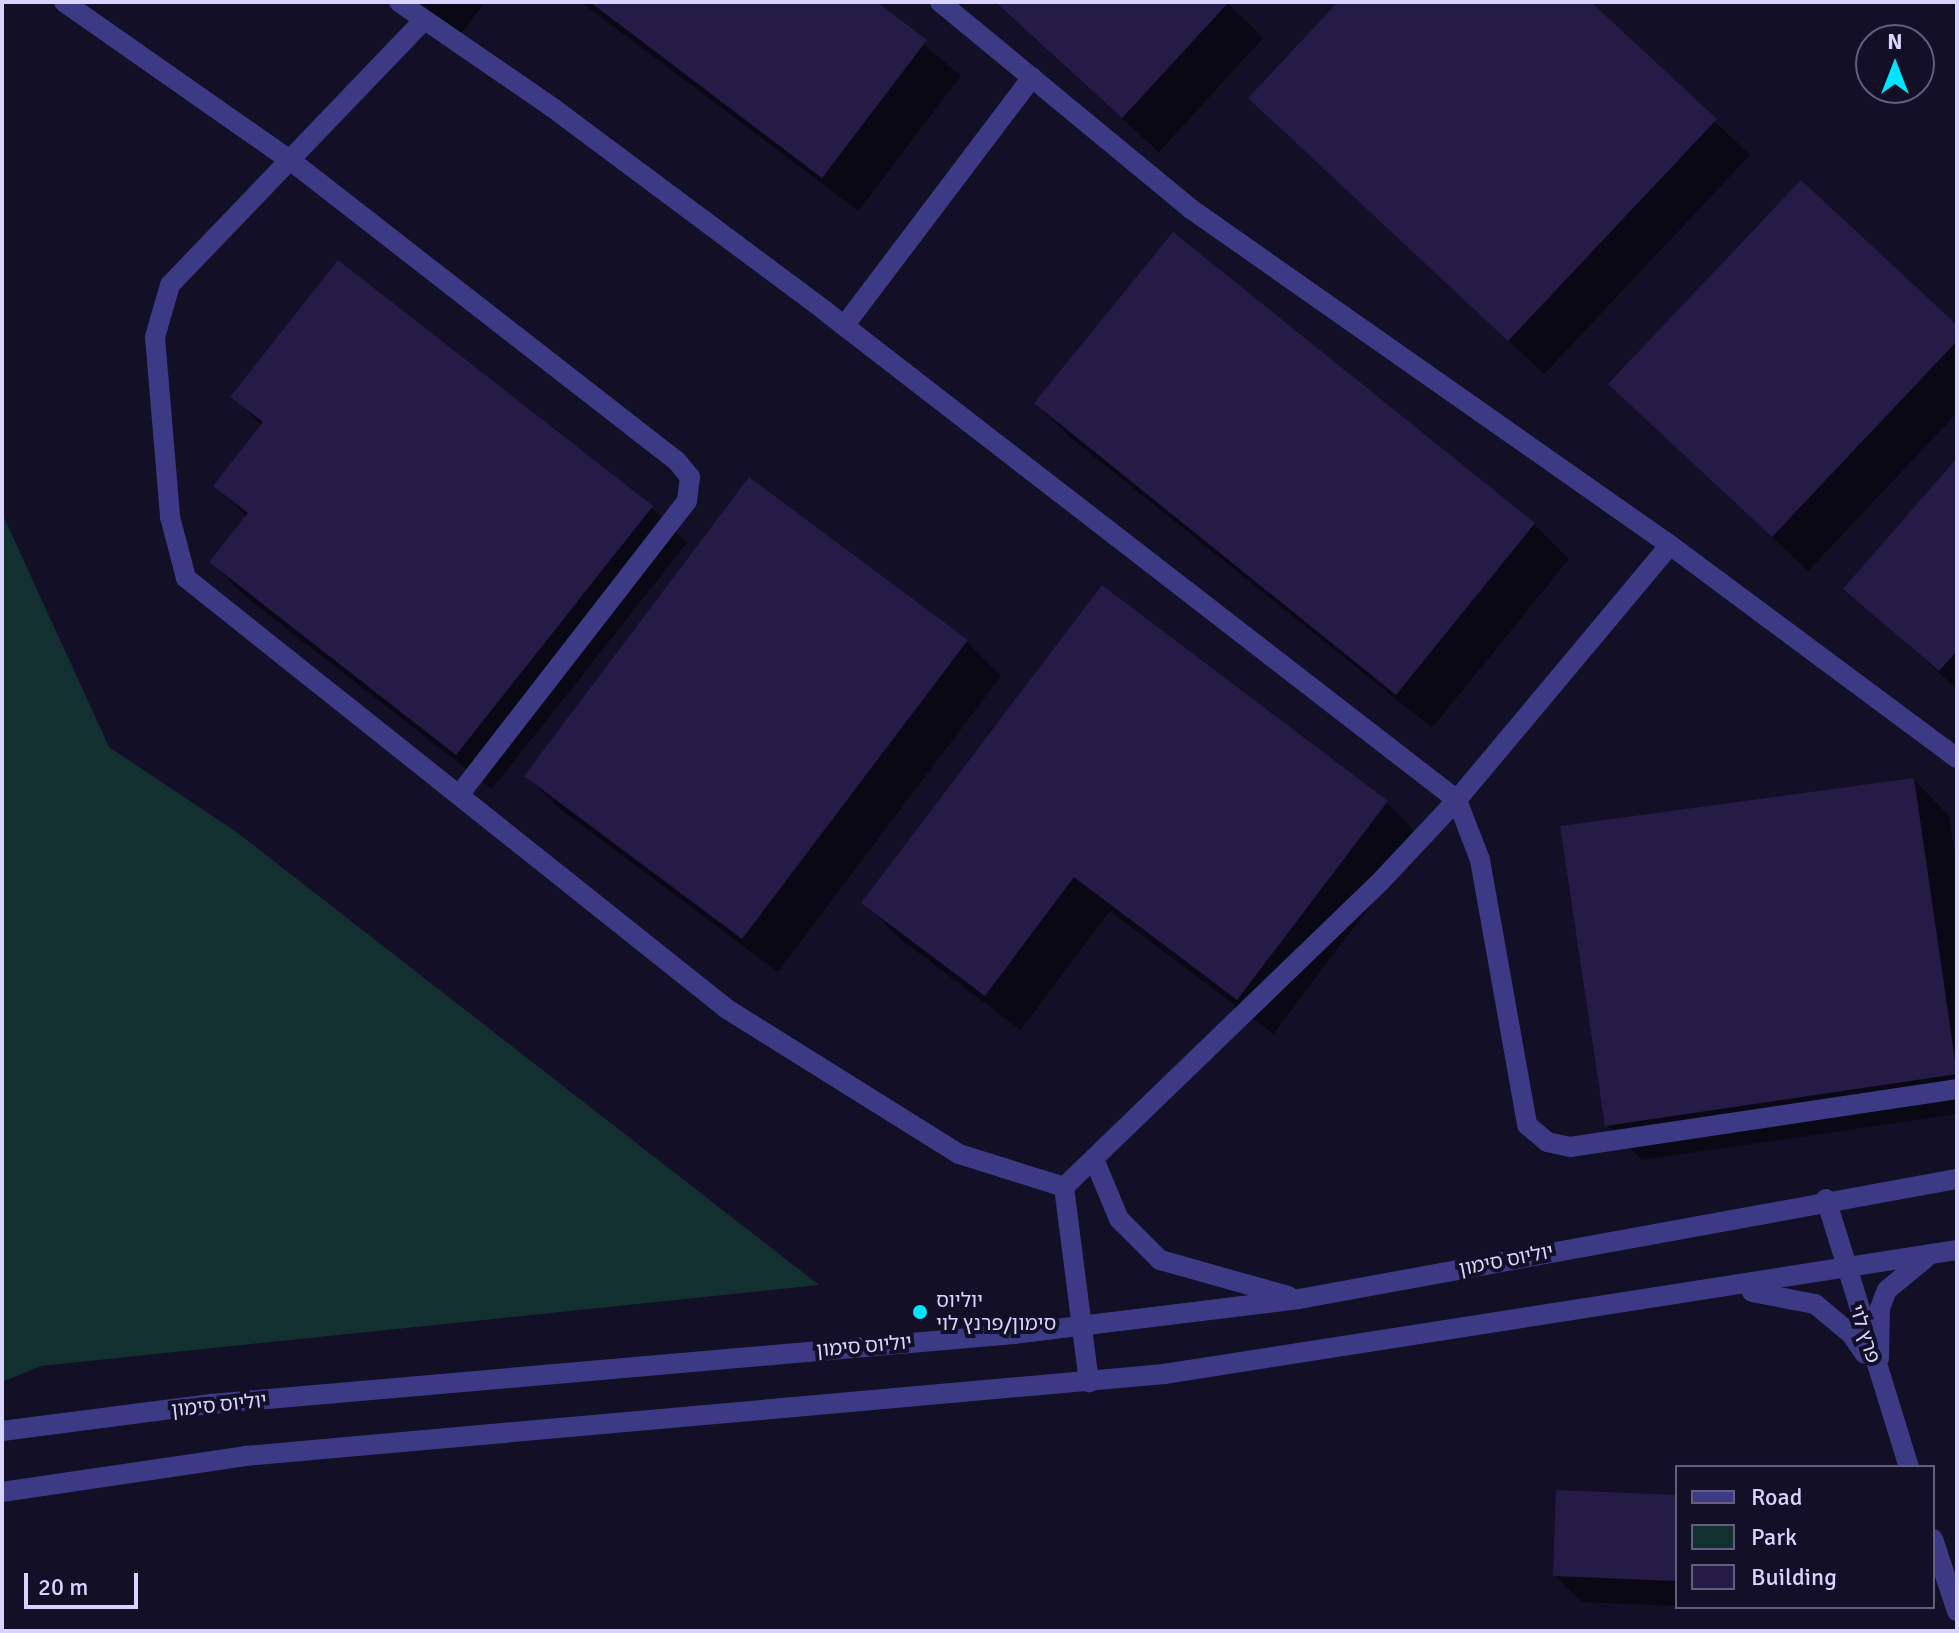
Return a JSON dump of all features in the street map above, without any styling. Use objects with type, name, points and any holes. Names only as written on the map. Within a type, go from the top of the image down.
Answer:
[{"type":"street","points":[[64,2],[290,160],[676,460],[690,477],[687,501],[459,795]]},
{"type":"street","points":[[399,2],[553,108],[844,326],[1457,800],[1480,860],[1527,1125],[1547,1142],[1570,1147],[1957,1089]]},
{"type":"street","points":[[940,2],[1191,209],[1670,545],[1957,758]]},
{"type":"street","points":[[424,20],[170,285],[155,337],[174,532],[186,578],[727,1009],[959,1154],[1064,1187]]},
{"type":"street","points":[[844,326],[1032,77]]},
{"type":"street","points":[[1064,1187],[1457,800],[1670,545]]},
{"type":"street","points":[[1094,1159],[1119,1219],[1160,1260],[1299,1299]]},
{"type":"street","name":"יוליוס סימון","points":[[2,1431],[211,1404],[1082,1327],[1299,1299],[1826,1199],[1957,1179]]},
{"type":"street","points":[[1064,1187],[1089,1382]]},
{"type":"street","name":"פרץ לוי","points":[[1826,1199],[1845,1271],[1908,1465]]},
{"type":"street","points":[[2,1492],[245,1456],[1089,1382],[1728,1290],[1957,1250]]},
{"type":"street","points":[[1879,1374],[1880,1308],[1887,1290],[1932,1254]]},
{"type":"street","points":[[1728,1290],[1815,1304],[1851,1334],[1879,1374]]},
{"type":"street","points":[[1935,1545],[1957,1611]]},
{"type":"green space","points":[[2,513],[109,747],[235,831],[819,1285],[41,1366],[2,1382]]},
{"type":"building","points":[[590,2],[877,2],[927,40],[822,178]]},
{"type":"building","points":[[995,2],[1229,2],[1122,118]]},
{"type":"building","points":[[1338,2],[1591,2],[1717,119],[1508,341],[1248,98]]},
{"type":"building","points":[[1801,180],[1957,325],[1957,341],[1772,537],[1608,384]]},
{"type":"building","points":[[1173,232],[1535,523],[1396,695],[1034,403]]},
{"type":"building","points":[[338,260],[653,506],[456,755],[209,562],[248,513],[213,486],[263,422],[230,397]]},
{"type":"building","points":[[1957,458],[1957,651],[1939,671],[1843,589]]},
{"type":"building","points":[[749,477],[968,640],[742,939],[524,776]]},
{"type":"building","points":[[1102,585],[1388,801],[1237,1000],[1074,877],[985,996],[861,903]]},
{"type":"building","points":[[1914,778],[1957,1074],[1605,1126],[1560,826]]},
{"type":"building","points":[[1556,1490],[1675,1495],[1675,1581],[1553,1576]]},
{"type":"place","name":"יוליוס סימון/פרנץ לוי","points":[[920,1312]]}]
